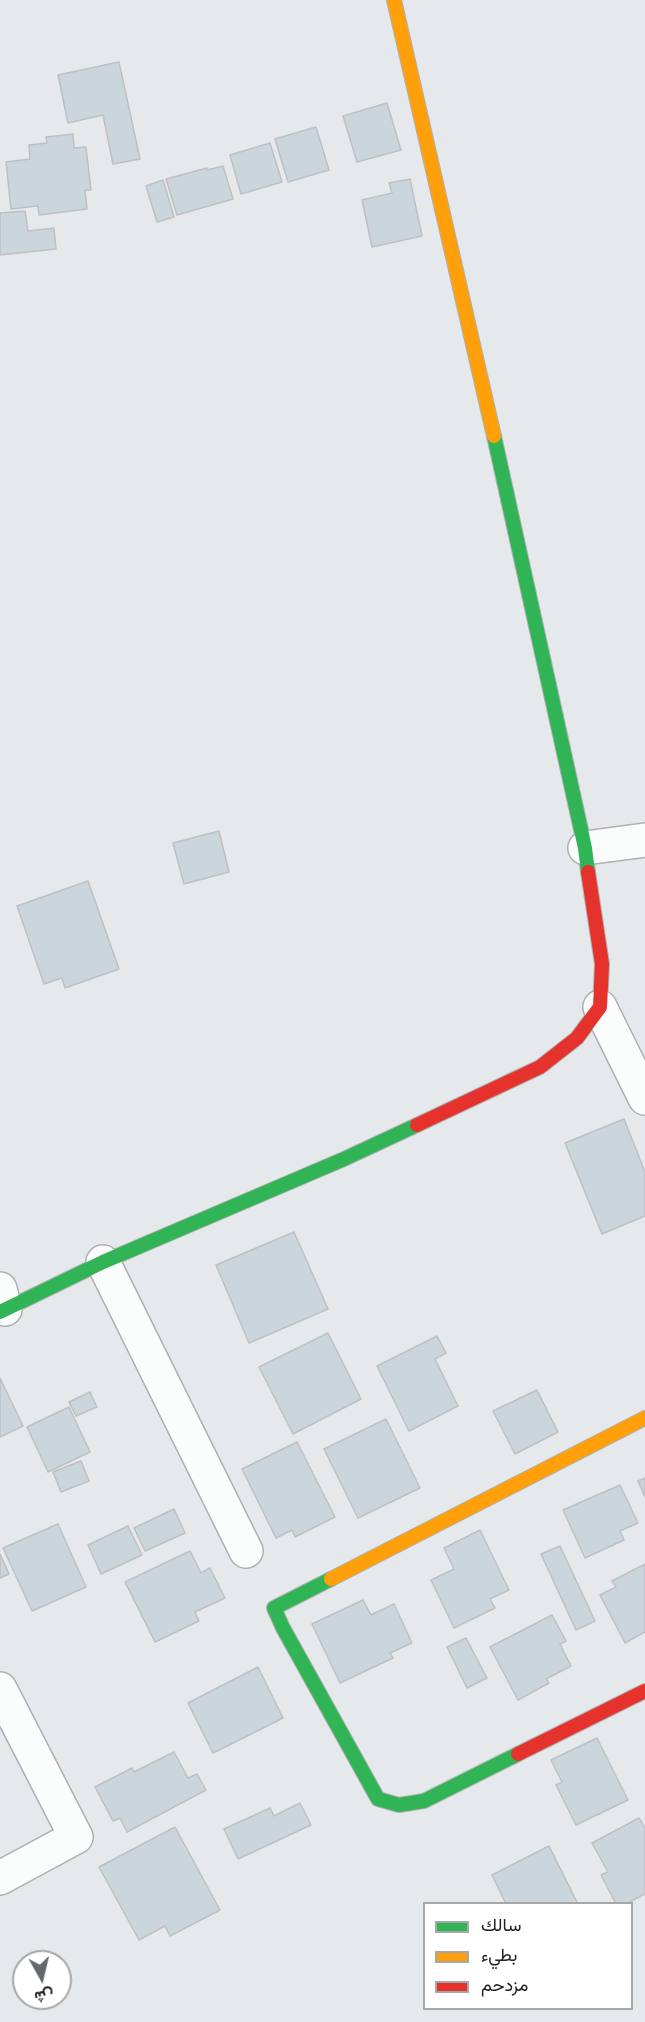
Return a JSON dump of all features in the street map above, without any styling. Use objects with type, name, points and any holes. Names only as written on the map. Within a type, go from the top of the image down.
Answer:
[{"type":"street","points":[[394,0],[518,539],[585,848],[602,964],[600,1008],[645,1098]]},
{"type":"street","points":[[585,848],[645,840]]},
{"type":"street","points":[[2,1303],[344,1159],[540,1067],[577,1038],[600,1008]]},
{"type":"street","points":[[103,1262],[246,1551]]},
{"type":"street","points":[[645,1418],[274,1608],[378,1799],[399,1805],[424,1801],[645,1691]]},
{"type":"street","points":[[0,1689],[76,1837],[0,1878]]},
{"type":"building","points":[[119,62],[140,159],[113,164],[103,115],[68,123],[58,75]]},
{"type":"building","points":[[387,103],[401,150],[357,162],[343,116]]},
{"type":"building","points":[[316,127],[329,170],[288,182],[275,139]]},
{"type":"building","points":[[73,134],[74,148],[86,147],[91,190],[85,190],[87,209],[39,215],[38,206],[11,209],[6,162],[30,159],[29,145],[47,143],[46,137]]},
{"type":"building","points":[[270,143],[282,182],[241,194],[230,155]]},
{"type":"building","points":[[223,166],[233,199],[177,215],[166,179]]},
{"type":"building","points":[[410,179],[422,236],[372,247],[362,200],[392,193],[389,183]]},
{"type":"building","points":[[163,180],[174,217],[157,222],[146,186]]},
{"type":"building","points":[[25,211],[28,231],[54,228],[56,249],[0,255],[0,213]]},
{"type":"building","points":[[219,831],[229,872],[184,884],[173,843]]},
{"type":"building","points":[[88,881],[119,969],[65,988],[62,978],[44,984],[17,906]]},
{"type":"building","points":[[624,1119],[645,1172],[645,1216],[602,1234],[565,1143]]},
{"type":"building","points":[[294,1232],[328,1309],[249,1343],[216,1265]]},
{"type":"building","points":[[328,1333],[361,1399],[293,1434],[259,1367]]},
{"type":"building","points":[[437,1336],[446,1353],[435,1359],[458,1406],[409,1431],[377,1366]]},
{"type":"building","points":[[0,1378],[23,1426],[0,1437]]},
{"type":"building","points":[[537,1390],[558,1432],[515,1454],[493,1411]]},
{"type":"building","points":[[90,1392],[97,1407],[76,1416],[69,1402]]},
{"type":"building","points":[[69,1407],[90,1452],[48,1472],[27,1427]]},
{"type":"building","points":[[386,1419],[420,1488],[358,1518],[324,1449]]},
{"type":"building","points":[[297,1442],[335,1517],[295,1537],[292,1530],[276,1538],[242,1469]]},
{"type":"building","points":[[81,1461],[89,1481],[61,1492],[53,1472]]},
{"type":"building","points":[[645,1478],[645,1497],[638,1481]]},
{"type":"building","points":[[620,1485],[638,1523],[620,1531],[624,1540],[585,1558],[563,1510]]},
{"type":"building","points":[[174,1509],[185,1533],[145,1551],[134,1528]]},
{"type":"building","points":[[58,1524],[86,1587],[32,1611],[3,1548]]},
{"type":"building","points":[[128,1526],[142,1555],[101,1574],[88,1545]]},
{"type":"building","points":[[480,1530],[509,1590],[490,1599],[495,1608],[454,1628],[431,1580],[454,1569],[444,1548]]},
{"type":"building","points":[[560,1546],[595,1621],[576,1630],[541,1554]]},
{"type":"building","points":[[190,1551],[201,1573],[210,1568],[225,1598],[195,1612],[199,1621],[155,1642],[125,1582]]},
{"type":"building","points":[[0,1554],[9,1574],[0,1578]]},
{"type":"building","points":[[645,1564],[645,1632],[625,1643],[600,1595],[616,1587],[612,1581]]},
{"type":"building","points":[[363,1600],[371,1615],[394,1604],[412,1643],[390,1653],[393,1658],[340,1683],[312,1624]]},
{"type":"building","points":[[552,1615],[566,1641],[560,1644],[571,1666],[546,1679],[549,1683],[518,1700],[490,1647]]},
{"type":"building","points":[[466,1638],[487,1678],[467,1688],[447,1647]]},
{"type":"building","points":[[258,1667],[283,1718],[213,1753],[188,1703]]},
{"type":"building","points":[[597,1738],[628,1800],[576,1825],[556,1785],[562,1782],[551,1760]]},
{"type":"building","points":[[174,1752],[188,1778],[197,1774],[206,1790],[127,1832],[120,1818],[113,1821],[95,1787],[132,1768],[134,1772]]},
{"type":"building","points":[[300,1803],[311,1825],[238,1859],[224,1829],[270,1808],[274,1816]]},
{"type":"building","points":[[639,1818],[645,1828],[645,1894],[630,1902],[615,1902],[601,1875],[608,1872],[592,1843]]},
{"type":"building","points":[[175,1827],[220,1910],[170,1936],[165,1926],[139,1940],[99,1867]]},
{"type":"building","points":[[549,1846],[577,1902],[505,1902],[492,1875]]},
{"type":"traffic: fast","points":[[494,436],[585,848],[588,872]]},
{"type":"traffic: fast","points":[[0,1312],[103,1262],[344,1159],[417,1125]]},
{"type":"traffic: fast","points":[[331,1579],[274,1608],[378,1799],[399,1805],[424,1801],[518,1754]]},
{"type":"traffic: slow","points":[[394,0],[494,436]]},
{"type":"traffic: slow","points":[[331,1579],[645,1418]]},
{"type":"traffic: jam","points":[[417,1125],[540,1067],[577,1038],[600,1007],[602,964],[588,872]]},
{"type":"traffic: jam","points":[[518,1754],[645,1691]]}]
